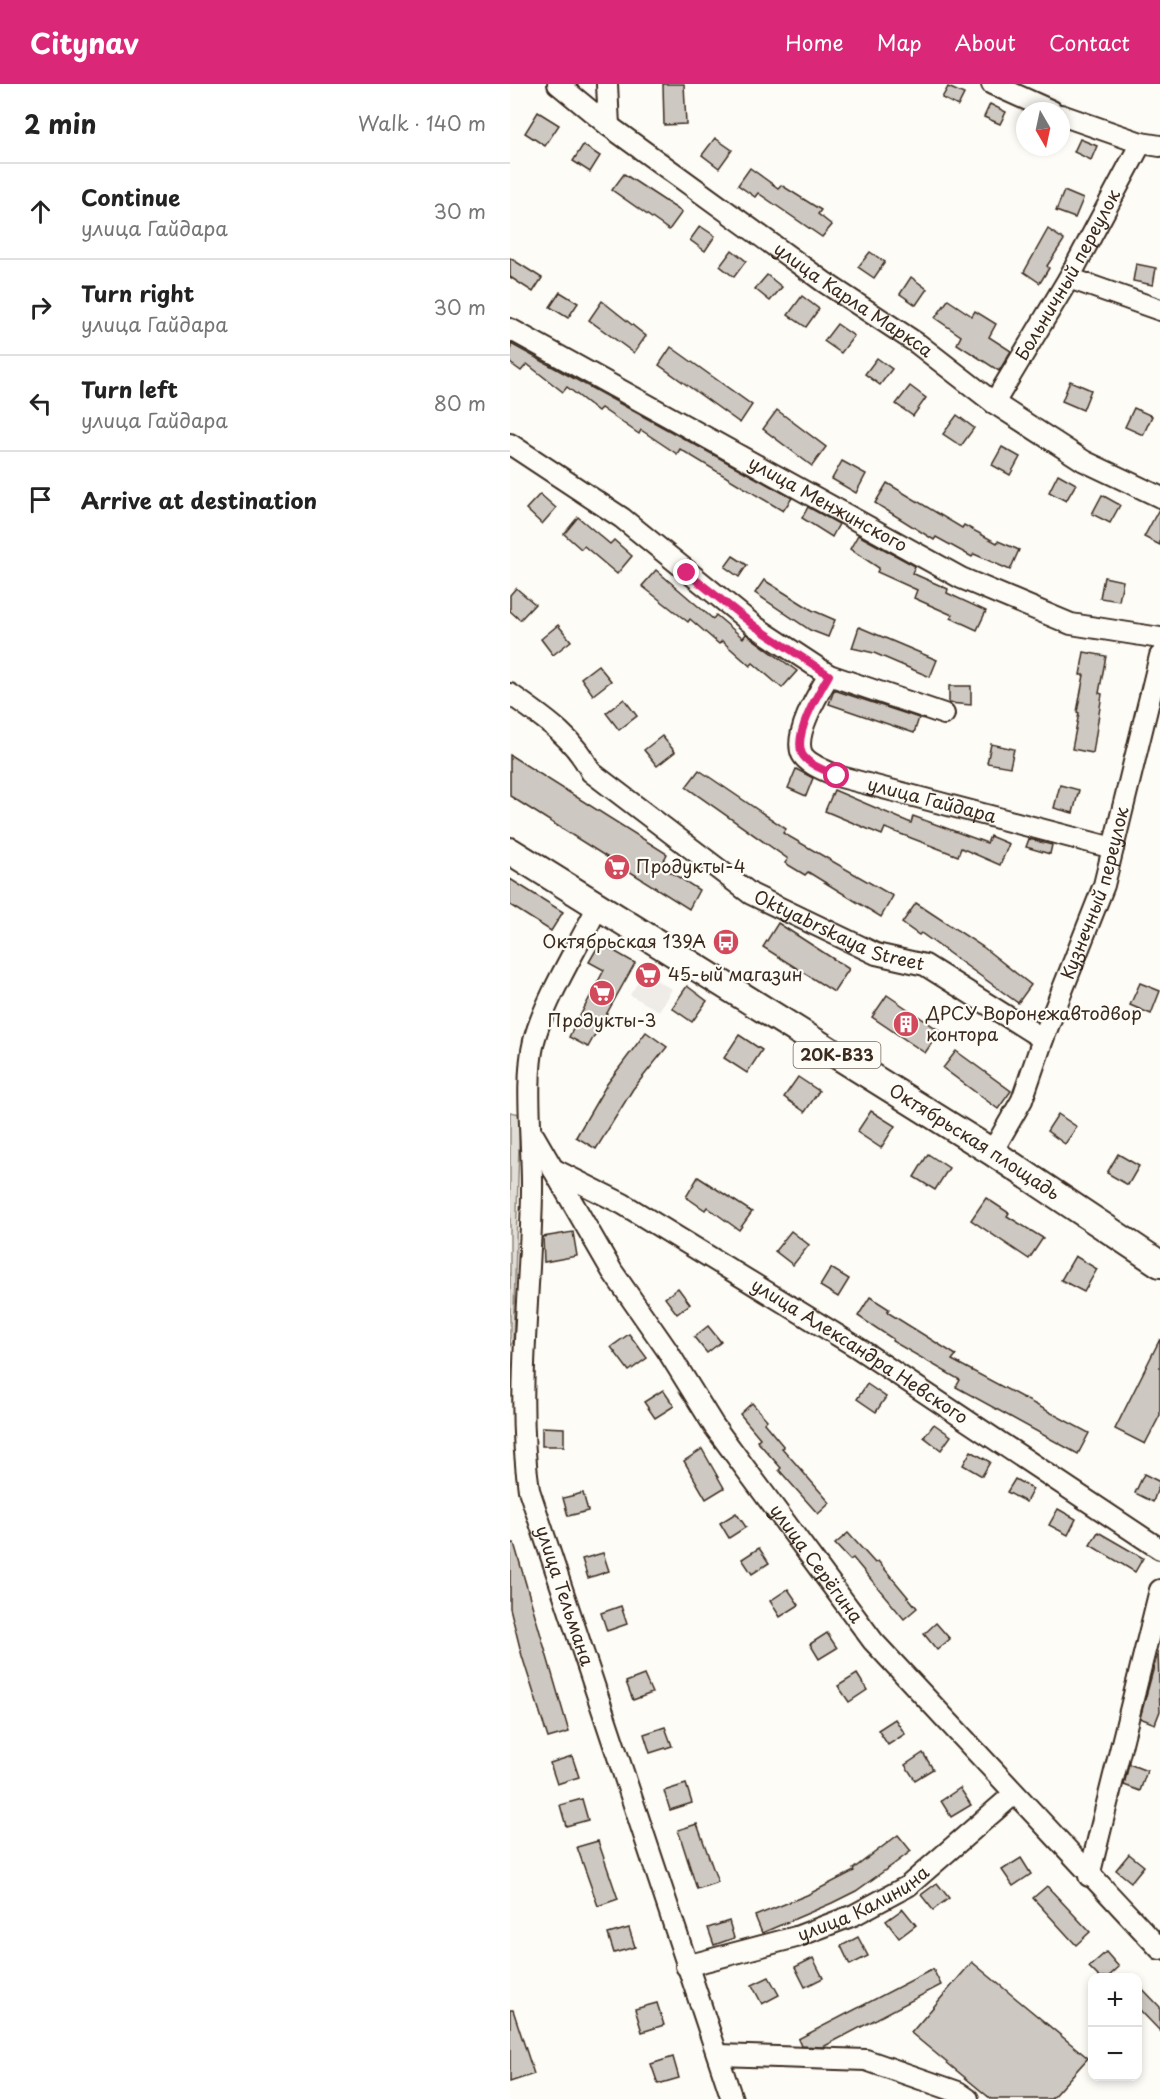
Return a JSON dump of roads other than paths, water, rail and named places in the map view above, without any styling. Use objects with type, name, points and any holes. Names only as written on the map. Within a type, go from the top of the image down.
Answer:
[{"type":"main road","name":"Октябрьская площадь","points":[[510,851],[992,1152],[1160,1264]]},
{"type":"street","name":"улица Карла Маркса","points":[[558,84],[609,126],[825,282],[918,344],[994,404],[1084,461],[1160,497]]},
{"type":"street","points":[[607,84],[609,126]]},
{"type":"street","points":[[992,84],[1032,102]]},
{"type":"street","points":[[1070,118],[1151,145]]},
{"type":"street","name":"Больничный переулок","points":[[994,404],[1151,145]]},
{"type":"street","points":[[1069,278],[1160,310]]},
{"type":"street","name":"улица Менжинского","points":[[510,329],[961,578],[1071,624],[1160,638]]},
{"type":"street","points":[[510,444],[622,518],[756,627],[829,675],[944,714]]},
{"type":"street","name":"Кузнечный переулок","points":[[992,1152],[1022,1100],[1043,1039],[1091,922],[1113,848],[1160,656]]},
{"type":"street","name":"улица Гайдара","points":[[829,675],[810,708],[800,739],[802,753],[810,763],[837,776],[1113,848]]},
{"type":"street","name":"Oktyabrskaya Street","points":[[510,694],[555,727],[583,754],[591,772],[751,894],[876,954],[925,965],[1043,1039]]},
{"type":"street","name":"улица Тельмана","points":[[598,906],[534,1040],[530,1065],[532,1134],[518,1466],[536,1512],[732,2099]]},
{"type":"street","name":"улица Серёгина","points":[[532,1134],[612,1270],[667,1350],[714,1426],[873,1641],[1089,1876],[1160,1949]]},
{"type":"street","name":"улица Александра Невского","points":[[550,1167],[623,1204],[855,1346],[1160,1549]]},
{"type":"street","points":[[1089,1876],[1160,1590]]},
{"type":"street","name":"улица Калинина","points":[[686,1966],[796,1937],[854,1915],[908,1886],[1014,1794]]},
{"type":"street","points":[[719,2055],[866,2060],[958,2092],[968,2099]]},
{"type":"place","name":"Продукты-4","points":[[617,867]]},
{"type":"place","name":"Октябрьская 139А","points":[[726,942]]},
{"type":"place","name":"45-ый магазин","points":[[648,975]]},
{"type":"place","name":"Продукты-3","points":[[602,993]]},
{"type":"place","name":"ДРСУ Воронежавтодвор контора","points":[[906,1024]]}]
